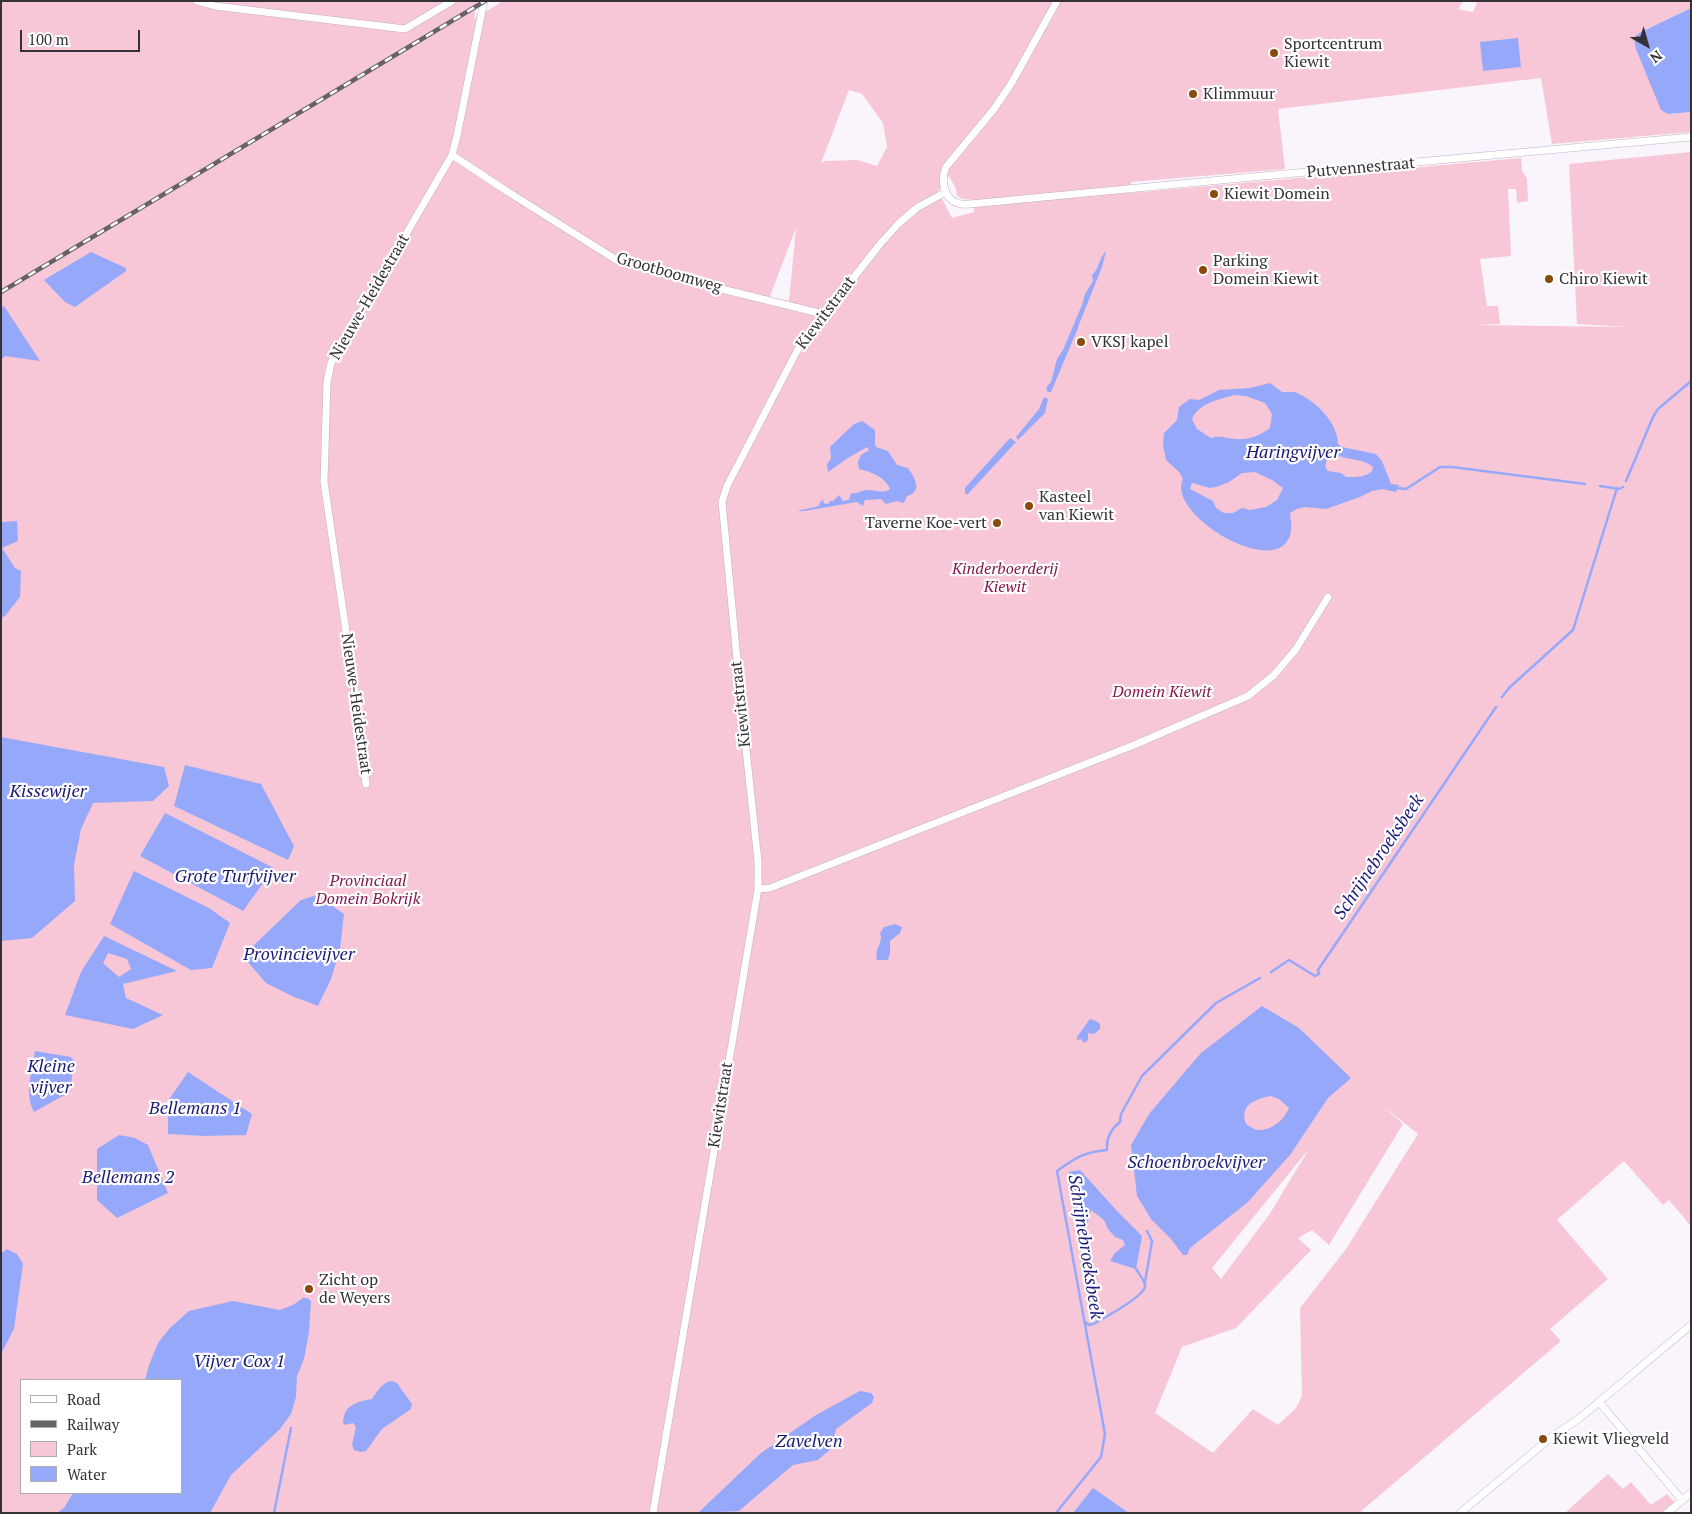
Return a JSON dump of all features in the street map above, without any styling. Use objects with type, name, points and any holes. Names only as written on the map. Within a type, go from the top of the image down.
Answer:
[{"type":"street","points":[[197,1],[215,6],[405,28],[452,1]]},
{"type":"street","name":"Nieuwe-Heidestraat","points":[[366,784],[358,713],[324,482],[327,382],[332,363],[452,154],[484,1]]},
{"type":"street","points":[[946,192],[942,182],[946,167],[1011,84],[1058,1]]},
{"type":"street","name":"Putvennestraat","points":[[946,192],[951,199],[965,204],[1691,137]]},
{"type":"street","name":"Grootboomweg","points":[[452,154],[618,262],[681,280],[823,314]]},
{"type":"street","name":"Kiewitstraat","points":[[653,1513],[758,889],[758,861],[722,502],[727,486],[786,368],[799,347],[823,314],[898,224],[918,207],[946,192]]},
{"type":"street","points":[[758,889],[770,888],[1134,745],[1248,696],[1274,675],[1290,655],[1328,597]]},
{"type":"street","points":[[1460,1513],[1553,1436],[1581,1417],[1691,1325]]},
{"type":"street","points":[[1599,1402],[1682,1500]]},
{"type":"street","points":[[1667,1513],[1691,1493]]},
{"type":"green space","points":[[1,1],[477,1],[474,19],[503,1],[1463,1],[1458,9],[1473,12],[1478,1],[1691,1],[1691,8],[1639,33],[1668,114],[1691,112],[1691,132],[1552,144],[1541,78],[1278,109],[1285,169],[1131,182],[1131,193],[1521,158],[1522,170],[1527,179],[1528,201],[1517,203],[1516,189],[1508,189],[1511,256],[1480,259],[1487,306],[1498,306],[1500,324],[1474,325],[1629,327],[1577,324],[1569,164],[1691,152],[1691,1226],[1669,1200],[1663,1205],[1624,1161],[1557,1220],[1608,1279],[1550,1329],[1561,1341],[1359,1513],[1,1513]],"holes":[[[849,90],[862,94],[883,123],[887,147],[877,166],[857,160],[825,161],[821,163]],[[949,176],[956,189],[957,196],[963,199],[974,200],[974,212],[952,218],[938,191]],[[796,228],[789,301],[770,296]],[[1383,1106],[1418,1134],[1346,1249],[1300,1308],[1302,1396],[1296,1408],[1278,1425],[1253,1409],[1213,1453],[1155,1413],[1182,1347],[1236,1328],[1311,1250],[1298,1238],[1312,1230],[1329,1245],[1403,1124]],[[1309,1149],[1269,1215],[1221,1279],[1212,1268]]]},
{"type":"green space","points":[[1608,1474],[1623,1489],[1631,1482],[1651,1505],[1667,1494],[1674,1502],[1662,1513],[1566,1512]]},
{"type":"water","points":[[1691,8],[1691,112],[1668,114],[1661,110],[1636,49],[1634,38],[1639,33]]},
{"type":"water","points":[[1518,38],[1521,67],[1483,71],[1480,42]]},
{"type":"water","points":[[1106,251],[1102,267],[1078,328],[1051,392],[1048,392],[1046,388],[1051,382],[1057,359],[1063,350],[1085,294],[1093,281],[1092,275]]},
{"type":"water","points":[[91,252],[126,268],[126,271],[75,307],[65,302],[44,280]]},
{"type":"water","points":[[4,306],[40,361],[5,356],[1,360],[1,308]]},
{"type":"water","name":"Haringvijver","points":[[1270,383],[1282,392],[1295,392],[1311,401],[1330,421],[1337,436],[1338,444],[1342,447],[1376,454],[1382,461],[1391,484],[1399,485],[1396,492],[1382,489],[1326,509],[1305,507],[1297,509],[1290,513],[1290,537],[1277,549],[1261,550],[1242,545],[1222,535],[1203,522],[1189,508],[1182,493],[1183,479],[1180,473],[1166,460],[1163,444],[1164,433],[1177,420],[1179,407],[1190,399],[1199,400],[1219,390],[1250,388]],"holes":[[[1234,395],[1246,396],[1265,403],[1272,414],[1270,428],[1254,437],[1245,439],[1211,438],[1197,429],[1192,419],[1195,413],[1210,402]],[[1339,456],[1361,461],[1373,467],[1372,471],[1366,475],[1346,477],[1341,473],[1328,471],[1325,467],[1327,459]],[[1255,472],[1283,488],[1277,500],[1266,507],[1250,510],[1242,508],[1233,513],[1224,513],[1216,508],[1213,501],[1190,489],[1192,483],[1210,488],[1216,487],[1229,482],[1242,473]]]},
{"type":"water","points":[[1044,397],[1048,399],[1045,413],[1018,440],[1016,437],[1039,409]]},
{"type":"water","points":[[862,421],[875,430],[876,447],[888,451],[897,465],[908,468],[915,480],[915,491],[907,496],[904,503],[897,501],[886,504],[881,499],[865,500],[863,506],[857,502],[797,511],[819,506],[821,501],[824,500],[823,503],[828,504],[839,495],[843,501],[849,500],[851,493],[890,489],[885,481],[878,476],[859,469],[858,462],[861,455],[869,450],[867,447],[828,472],[827,464],[831,459],[830,447],[854,424]]},
{"type":"water","points":[[1010,438],[1016,442],[967,495],[965,488]]},
{"type":"water","points":[[17,521],[18,541],[2,548],[15,568],[21,571],[20,597],[5,616],[1,618],[1,522]]},
{"type":"water","name":"Kissewijer","points":[[1,737],[164,767],[169,786],[153,801],[93,803],[81,829],[74,865],[75,901],[32,938],[1,941]]},
{"type":"water","points":[[185,765],[261,784],[294,846],[288,860],[174,806]]},
{"type":"water","name":"Grote Turfvijver","points":[[165,813],[274,868],[243,911],[140,856]]},
{"type":"water","points":[[134,871],[209,908],[230,923],[212,968],[191,970],[110,924]]},
{"type":"water","name":"Provincievijver","points":[[317,895],[344,914],[340,949],[331,979],[318,1006],[266,983],[246,960],[254,945],[301,900]]},
{"type":"water","points":[[895,924],[902,927],[900,933],[890,941],[888,960],[877,960],[876,956],[881,940],[880,933],[884,927]]},
{"type":"water","points":[[104,936],[177,971],[123,984],[126,998],[163,1015],[133,1029],[65,1015],[81,972]],"holes":[[[108,953],[127,959],[131,969],[119,977],[103,963]]]},
{"type":"water","name":"Schoenbroekvijver","points":[[1262,1006],[1299,1028],[1351,1078],[1328,1098],[1290,1155],[1248,1202],[1190,1248],[1187,1255],[1183,1255],[1171,1239],[1151,1219],[1137,1196],[1131,1145],[1149,1114],[1201,1053]],"holes":[[[1271,1096],[1279,1099],[1289,1108],[1277,1124],[1262,1130],[1257,1130],[1246,1124],[1244,1117],[1250,1104]]]},
{"type":"water","points":[[1090,1019],[1100,1024],[1100,1029],[1094,1034],[1088,1033],[1088,1040],[1084,1043],[1081,1039],[1077,1040],[1077,1037]]},
{"type":"water","name":"Kleine vijver","points":[[35,1051],[71,1057],[74,1061],[70,1092],[34,1112],[29,1090]]},
{"type":"water","name":"Bellemans 1","points":[[188,1072],[252,1114],[246,1135],[204,1136],[168,1134],[168,1101]]},
{"type":"water","name":"Bellemans 2","points":[[119,1135],[135,1138],[148,1145],[168,1193],[117,1218],[97,1200],[97,1149]]},
{"type":"water","points":[[1080,1170],[1142,1236],[1136,1269],[1110,1261],[1115,1253],[1125,1245],[1123,1240],[1115,1237],[1108,1229],[1104,1220],[1091,1210],[1086,1228],[1078,1225],[1067,1178],[1069,1172]]},
{"type":"water","points":[[7,1249],[17,1254],[23,1264],[14,1329],[1,1354],[1,1253]]},
{"type":"water","name":"Vijver Cox 1","points":[[303,1298],[311,1301],[309,1332],[304,1359],[297,1376],[296,1397],[291,1414],[280,1429],[231,1475],[210,1513],[57,1513],[64,1508],[72,1494],[182,1494],[182,1379],[145,1379],[158,1343],[170,1328],[189,1311],[233,1301],[280,1310],[293,1305]]},
{"type":"water","points":[[392,1381],[397,1383],[412,1404],[411,1409],[382,1429],[366,1451],[354,1450],[352,1445],[356,1427],[353,1423],[345,1425],[343,1423],[348,1408],[361,1401],[372,1399],[383,1385]]},
{"type":"water","name":"Zavelven","points":[[860,1391],[871,1393],[874,1397],[872,1403],[836,1429],[832,1448],[818,1460],[793,1465],[739,1511],[698,1513],[761,1453],[816,1415]]},
{"type":"water","points":[[1093,1488],[1129,1513],[1073,1513]]},
{"type":"waterway","name":"Schrijnebroeksbeek","points":[[1626,481],[1658,409],[1690,382],[1691,379]]},
{"type":"waterway","points":[[1397,488],[1406,489],[1440,467],[1585,484]]},
{"type":"waterway","points":[[1600,486],[1619,489],[1623,487]]},
{"type":"waterway","name":"Schrijnebroeksbeek","points":[[1502,697],[1509,688],[1573,630],[1617,488]]},
{"type":"waterway","name":"Schrijnebroeksbeek","points":[[1271,972],[1289,960],[1315,976],[1319,974],[1318,970],[1496,707]]},
{"type":"waterway","name":"Schrijnebroeksbeek","points":[[1056,1513],[1101,1457],[1105,1434],[1057,1171],[1080,1156],[1107,1150],[1107,1142],[1110,1135],[1120,1122],[1121,1114],[1142,1076],[1216,1003],[1260,978]]},
{"type":"waterway","points":[[1145,1282],[1152,1241],[1147,1231]]},
{"type":"waterway","points":[[1085,1322],[1089,1325],[1093,1324],[1122,1307],[1142,1292],[1145,1287],[1144,1283],[1136,1269]]},
{"type":"waterway","points":[[274,1513],[291,1428]]},
{"type":"railway","points":[[1,292],[485,1]]},
{"type":"place","name":"Sportcentrum Kiewit","points":[[1274,53]]},
{"type":"place","name":"Klimmuur","points":[[1193,94]]},
{"type":"place","name":"Kiewit Domein","points":[[1214,194]]},
{"type":"place","name":"Parking Domein Kiewit","points":[[1203,270]]},
{"type":"place","name":"Chiro Kiewit","points":[[1549,279]]},
{"type":"place","name":"VKSJ kapel","points":[[1081,342]]},
{"type":"place","name":"Kasteel van Kiewit","points":[[1029,506]]},
{"type":"place","name":"Taverne Koe-vert","points":[[997,523]]},
{"type":"place","name":"Zicht op de Weyers","points":[[309,1289]]},
{"type":"place","name":"Kiewit Vliegveld","points":[[1543,1439]]},
{"type":"park label","name":"Kinderboerderij Kiewit","points":[[1005,578]]},
{"type":"park label","name":"Domein Kiewit","points":[[1162,692]]},
{"type":"park label","name":"Provinciaal Domein Bokrijk","points":[[368,890]]}]
